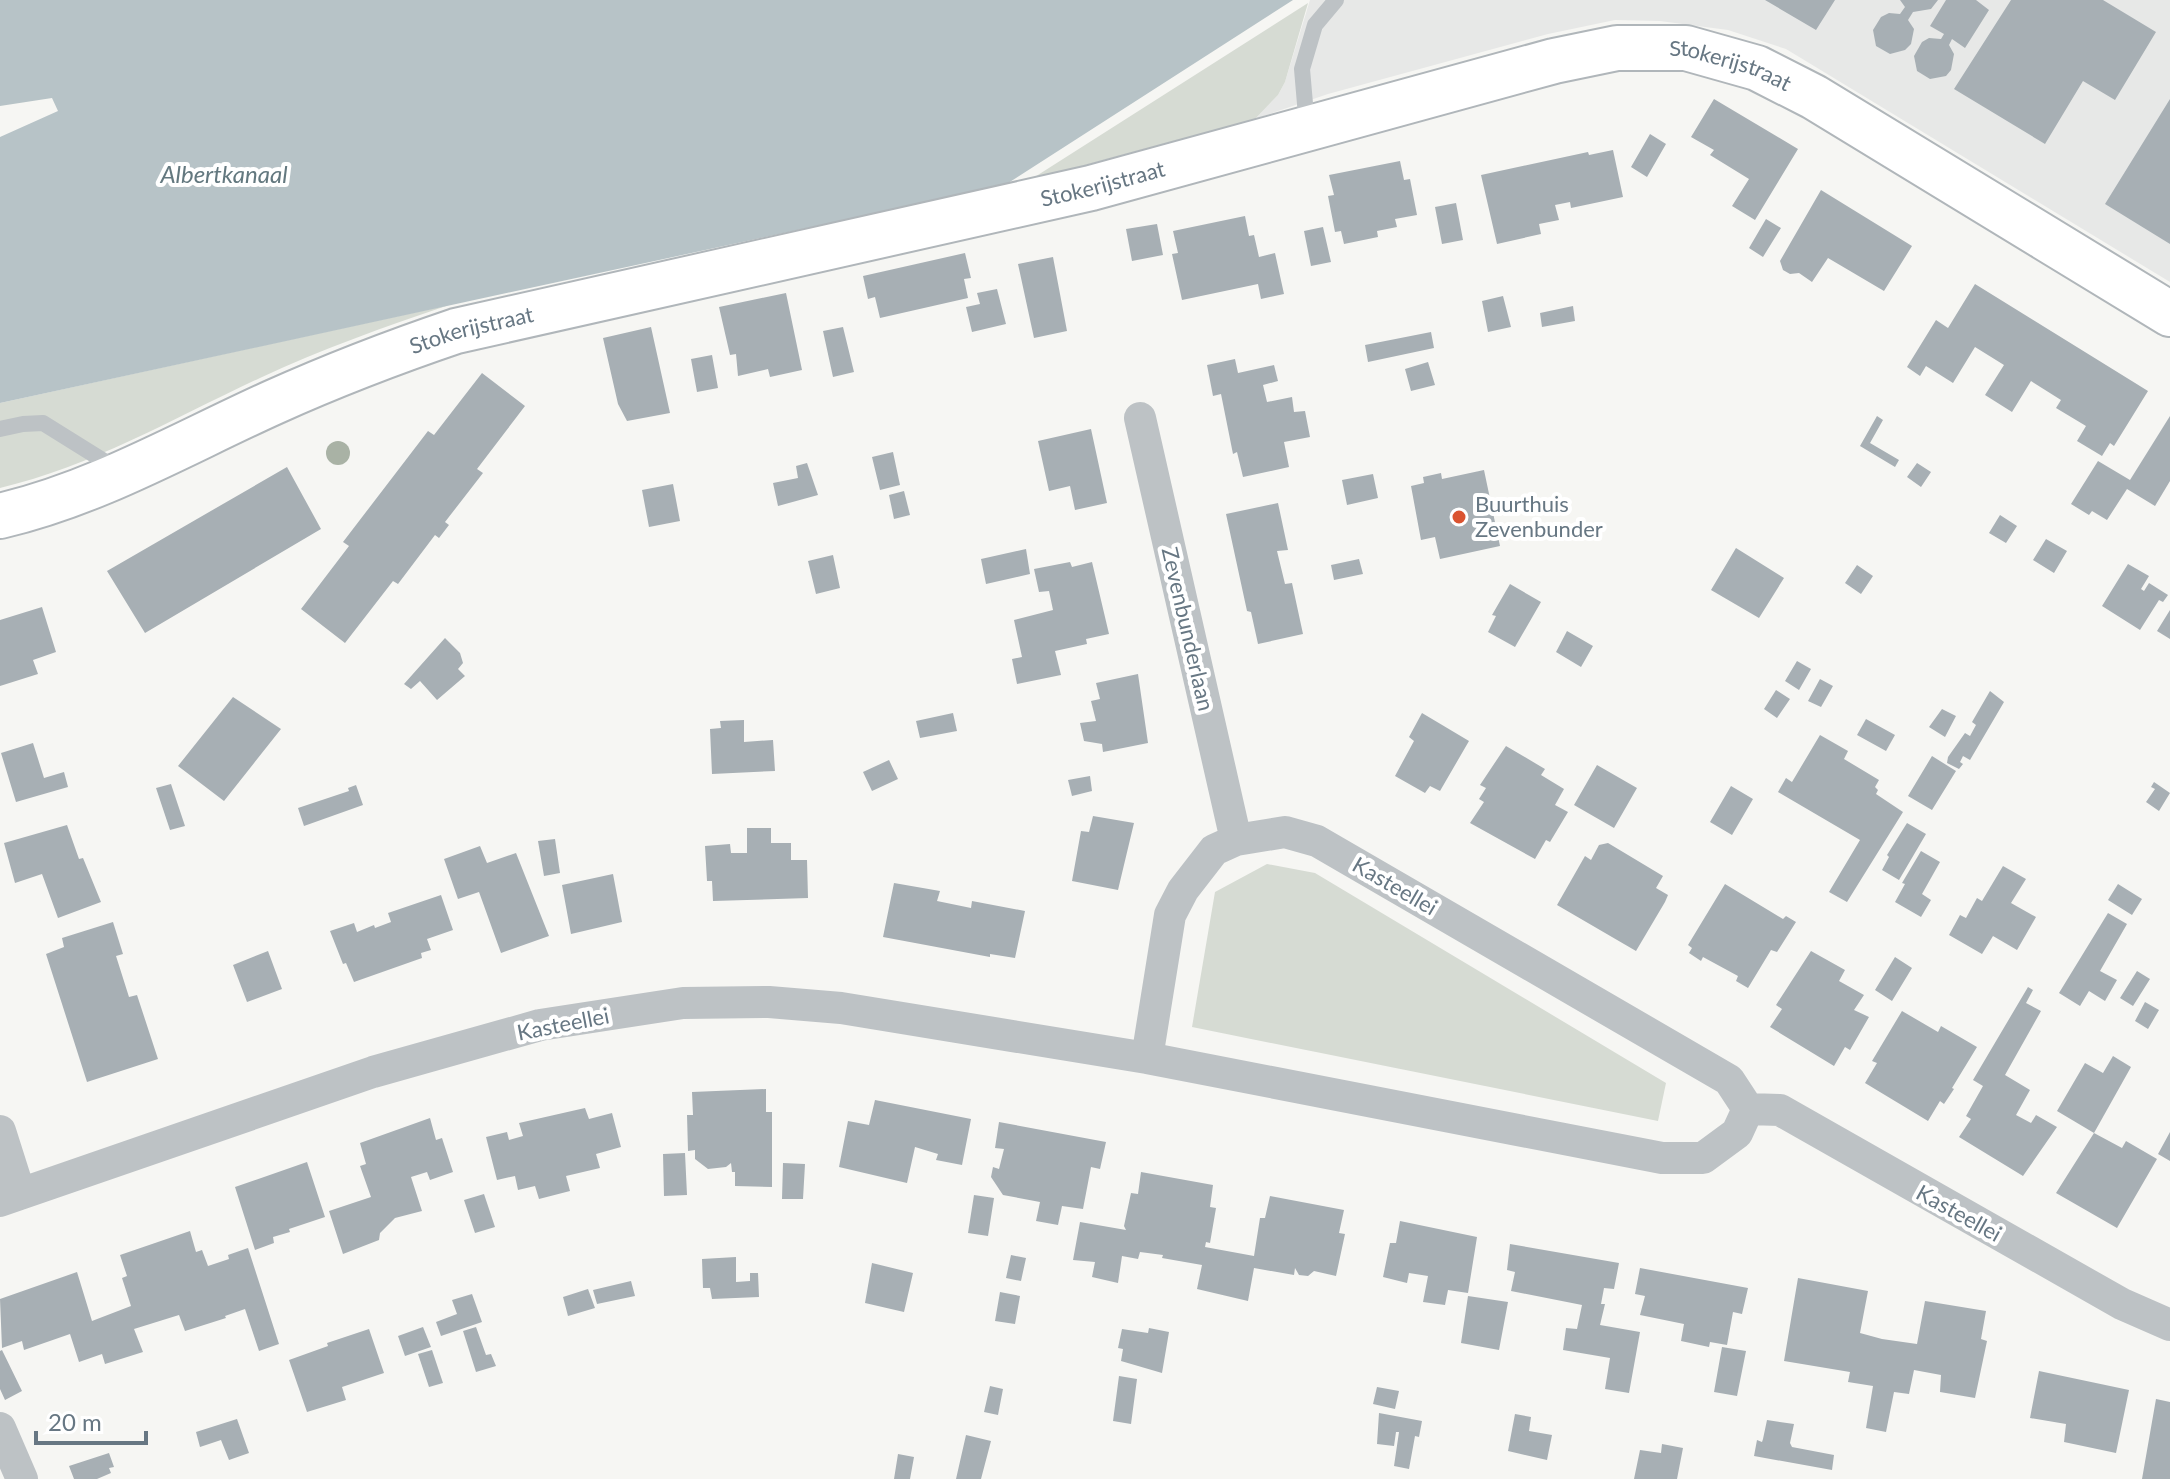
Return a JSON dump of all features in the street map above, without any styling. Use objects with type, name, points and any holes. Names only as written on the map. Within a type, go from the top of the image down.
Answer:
[{"type":"street","name":"Stokerijstraat","points":[[0,516],[45,506],[125,474],[273,402],[389,354],[456,331],[1091,188],[1554,61],[1617,48],[1686,48],[1757,68],[1811,96],[2170,314]]},
{"type":"street","name":"Zevenbunderlaan","points":[[1140,418],[1236,840]]},
{"type":"street","name":"Kasteellei","points":[[1147,1058],[1170,915],[1183,890],[1214,850],[1236,840],[1285,832],[1317,841],[1729,1080],[1748,1109]]},
{"type":"street","name":"Kasteellei","points":[[10,1197],[389,1068],[540,1025],[683,1003],[769,1002],[841,1008],[1147,1058],[1662,1158],[1703,1158],[1737,1133],[1748,1109]]},
{"type":"street","name":"Kasteellei","points":[[1748,1109],[1780,1110],[2122,1304],[2170,1325]]},
{"type":"street","points":[[0,1131],[10,1197]]},
{"type":"street","points":[[0,1428],[22,1479]]},
{"type":"lane","points":[[1307,128],[1302,69],[1315,25],[1336,0]]},
{"type":"lane","points":[[0,429],[43,423],[125,474]]},
{"type":"shaded area","points":[[1310,0],[2170,0],[2170,282],[1786,49],[1728,30],[1660,21],[1615,20],[1548,34],[1328,94],[1255,119],[1278,95],[1285,82]]},
{"type":"shaded area","points":[[1308,3],[1285,82],[1278,95],[1255,119],[1030,180]]},
{"type":"shaded area","points":[[449,305],[306,357],[100,454],[34,479],[0,488],[0,403]]},
{"type":"shaded area","points":[[1267,864],[1315,873],[1666,1083],[1658,1121],[1192,1027],[1215,892]]},
{"type":"water","name":"Albertkanaal","points":[[0,0],[1293,0],[1005,185],[0,403],[0,137],[58,111],[52,98],[0,106]]},
{"type":"building","points":[[1765,0],[1835,0],[1816,30]]},
{"type":"building","points":[[1900,0],[1938,0],[1931,9],[1913,12],[1908,20],[1914,29],[1911,44],[1905,50],[1890,54],[1876,46],[1873,30],[1881,17],[1889,13],[1900,14],[1905,7]]},
{"type":"building","points":[[1946,0],[1976,0],[1989,10],[1965,48],[1952,39],[1949,45],[1954,54],[1951,70],[1946,76],[1930,79],[1917,71],[1914,56],[1922,42],[1929,38],[1941,39],[1944,34],[1930,26]]},
{"type":"building","points":[[2011,0],[2103,0],[2156,32],[2115,100],[2083,81],[2045,144],[1954,89]]},
{"type":"building","points":[[1714,99],[1798,149],[1755,220],[1732,206],[1749,179],[1710,155],[1714,150],[1691,137]]},
{"type":"building","points":[[2170,99],[2170,244],[2105,204]]},
{"type":"building","points":[[1650,134],[1666,144],[1647,177],[1631,167]]},
{"type":"building","points":[[1613,150],[1623,197],[1571,208],[1570,202],[1555,205],[1559,220],[1539,224],[1541,234],[1497,244],[1481,175],[1588,152],[1589,155]]},
{"type":"building","points":[[1400,161],[1404,180],[1410,179],[1417,215],[1395,219],[1397,227],[1377,231],[1378,237],[1344,244],[1341,231],[1335,232],[1328,196],[1334,195],[1329,175]]},
{"type":"building","points":[[1821,190],[1912,246],[1884,291],[1828,258],[1812,282],[1799,273],[1790,274],[1783,270],[1780,261]]},
{"type":"building","points":[[1456,203],[1463,240],[1442,244],[1435,207]]},
{"type":"building","points":[[1245,216],[1249,236],[1254,235],[1259,257],[1275,253],[1284,294],[1261,299],[1258,284],[1182,300],[1172,254],[1178,253],[1173,231]]},
{"type":"building","points":[[1766,219],[1781,228],[1763,257],[1749,248]]},
{"type":"building","points":[[1157,224],[1163,255],[1132,261],[1126,229]]},
{"type":"building","points":[[1323,227],[1331,262],[1311,266],[1304,231]]},
{"type":"building","points":[[965,253],[971,278],[964,279],[968,298],[880,318],[875,297],[868,299],[863,276]]},
{"type":"building","points":[[1053,257],[1067,331],[1034,338],[1018,264]]},
{"type":"building","points":[[1975,284],[2148,391],[2114,446],[2110,443],[2102,456],[2077,441],[2086,426],[2056,408],[2061,400],[2031,381],[2012,412],[1985,395],[2004,365],[1975,347],[1953,383],[1926,366],[1920,376],[1907,367],[1936,320],[1948,328]]},
{"type":"building","points":[[997,289],[1006,324],[972,332],[966,307],[980,304],[977,293]]},
{"type":"building","points":[[786,293],[802,370],[770,377],[768,369],[738,376],[736,354],[730,355],[719,307]]},
{"type":"building","points":[[1503,296],[1511,327],[1488,332],[1482,301]]},
{"type":"building","points":[[1573,306],[1575,321],[1542,327],[1540,313]]},
{"type":"building","points":[[651,327],[670,413],[627,421],[618,404],[603,338]]},
{"type":"building","points":[[843,327],[854,372],[833,377],[823,331]]},
{"type":"building","points":[[1431,332],[1434,348],[1368,362],[1365,345]]},
{"type":"building","points":[[712,355],[718,388],[697,392],[691,359]]},
{"type":"building","points":[[1235,359],[1238,373],[1274,365],[1278,381],[1263,385],[1267,402],[1292,397],[1294,412],[1305,411],[1310,437],[1284,442],[1289,467],[1243,477],[1237,452],[1233,454],[1221,394],[1213,396],[1207,365]]},
{"type":"building","points":[[1428,362],[1435,385],[1411,391],[1405,369]]},
{"type":"building","points":[[482,373],[525,406],[477,469],[483,473],[445,522],[449,525],[439,538],[435,535],[398,584],[393,581],[345,643],[301,609],[349,546],[343,542],[428,431],[434,435]]},
{"type":"building","points":[[1877,416],[1883,420],[1870,443],[1899,460],[1895,467],[1860,446]]},
{"type":"building","points":[[2170,416],[2170,481],[2155,506],[2127,489],[2107,520],[2092,511],[2089,515],[2071,504],[2098,461],[2130,480]]},
{"type":"building","points":[[1091,429],[1107,503],[1075,510],[1070,486],[1049,491],[1038,441]]},
{"type":"building","points":[[893,452],[900,485],[880,490],[872,457]]},
{"type":"building","points":[[807,463],[818,495],[778,506],[773,483],[798,478],[796,466]]},
{"type":"building","points":[[1917,463],[1931,472],[1921,487],[1907,477]]},
{"type":"building","points":[[287,467],[321,529],[145,633],[107,571]]},
{"type":"building","points":[[1484,470],[1500,546],[1440,559],[1435,537],[1421,540],[1411,486],[1424,483],[1423,477],[1441,473],[1442,479]]},
{"type":"building","points":[[1373,474],[1378,498],[1347,505],[1342,480]]},
{"type":"building","points":[[673,484],[680,521],[649,527],[642,490]]},
{"type":"building","points":[[904,491],[910,515],[894,519],[889,495]]},
{"type":"building","points":[[1278,503],[1288,550],[1277,551],[1285,584],[1292,583],[1303,634],[1258,644],[1251,612],[1247,611],[1226,514]]},
{"type":"building","points":[[2000,515],[2017,526],[2006,543],[1989,533]]},
{"type":"building","points":[[2046,539],[2067,551],[2054,573],[2033,560]]},
{"type":"building","points":[[1736,548],[1784,578],[1759,618],[1711,590]]},
{"type":"building","points":[[1026,549],[1030,574],[986,584],[981,559]]},
{"type":"building","points":[[833,555],[840,588],[816,594],[808,561]]},
{"type":"building","points":[[1359,559],[1363,574],[1334,580],[1331,565]]},
{"type":"building","points":[[1070,562],[1072,567],[1092,562],[1109,634],[1086,639],[1087,644],[1055,651],[1061,675],[1017,684],[1012,659],[1022,657],[1014,620],[1053,610],[1049,591],[1039,592],[1034,569]]},
{"type":"building","points":[[2128,564],[2149,576],[2141,589],[2144,591],[2149,583],[2168,595],[2163,602],[2159,600],[2140,630],[2102,606]]},
{"type":"building","points":[[1857,565],[1873,576],[1861,594],[1845,583]]},
{"type":"building","points":[[1510,584],[1541,602],[1515,647],[1488,632],[1496,616],[1492,615]]},
{"type":"building","points":[[42,607],[56,652],[33,660],[38,674],[0,686],[0,620]]},
{"type":"building","points":[[2170,610],[2170,639],[2157,631]]},
{"type":"building","points":[[1567,631],[1593,646],[1581,667],[1556,652]]},
{"type":"building","points":[[445,638],[460,653],[463,663],[458,669],[465,676],[437,700],[420,681],[411,689],[404,684]]},
{"type":"building","points":[[1797,661],[1811,669],[1799,690],[1785,681]]},
{"type":"building","points":[[1138,674],[1148,743],[1103,752],[1102,744],[1084,741],[1080,723],[1096,721],[1091,701],[1100,699],[1096,683]]},
{"type":"building","points":[[1820,679],[1833,686],[1821,707],[1808,701]]},
{"type":"building","points":[[1776,690],[1790,699],[1777,718],[1764,709]]},
{"type":"building","points":[[1990,691],[2004,702],[1970,760],[1963,756],[1959,769],[1947,763],[1948,757],[1965,733],[1970,736],[1976,725],[1972,722]]},
{"type":"building","points":[[233,697],[281,729],[224,801],[178,766]]},
{"type":"building","points":[[1942,709],[1956,716],[1945,737],[1929,727]]},
{"type":"building","points":[[953,713],[957,731],[920,738],[916,721]]},
{"type":"building","points":[[1422,713],[1469,741],[1440,791],[1430,786],[1425,793],[1395,776],[1414,741],[1409,737]]},
{"type":"building","points":[[1866,719],[1895,735],[1886,751],[1857,735]]},
{"type":"building","points":[[744,720],[744,742],[773,740],[775,771],[712,774],[710,729],[721,728],[720,721]]},
{"type":"building","points":[[1820,735],[1848,751],[1844,759],[1879,780],[1875,787],[1878,790],[1876,794],[1903,812],[1847,902],[1829,892],[1860,840],[1778,792],[1786,778],[1792,782]]},
{"type":"building","points":[[33,743],[44,778],[64,772],[68,787],[16,802],[1,753]]},
{"type":"building","points":[[1506,746],[1545,769],[1541,775],[1564,789],[1555,805],[1568,812],[1550,842],[1546,840],[1535,859],[1470,823],[1484,802],[1479,799],[1486,788],[1480,785]]},
{"type":"building","points":[[1932,756],[1956,771],[1932,810],[1908,796]]},
{"type":"building","points":[[889,760],[898,779],[872,791],[863,772]]},
{"type":"building","points":[[1597,765],[1637,788],[1614,828],[1574,805]]},
{"type":"building","points":[[1090,776],[1092,791],[1072,796],[1068,780]]},
{"type":"building","points":[[2154,782],[2170,793],[2159,811],[2146,802],[2155,789],[2151,787]]},
{"type":"building","points":[[171,784],[185,826],[170,830],[156,788]]},
{"type":"building","points":[[356,785],[363,805],[304,826],[298,808],[349,791],[348,788]]},
{"type":"building","points":[[1731,786],[1753,799],[1732,835],[1710,822]]},
{"type":"building","points":[[1093,816],[1134,823],[1118,890],[1072,881],[1081,831],[1089,832]]},
{"type":"building","points":[[1907,823],[1926,834],[1899,880],[1882,870],[1889,857],[1887,855]]},
{"type":"building","points":[[67,825],[79,859],[83,858],[101,902],[58,918],[42,874],[15,883],[4,843]]},
{"type":"building","points":[[747,828],[771,828],[771,843],[791,843],[791,860],[807,860],[808,898],[713,901],[712,881],[707,881],[705,846],[730,844],[731,853],[747,853]]},
{"type":"building","points":[[555,839],[560,873],[544,876],[538,841]]},
{"type":"building","points":[[1608,843],[1663,876],[1656,888],[1668,895],[1636,951],[1557,905],[1585,856],[1591,860],[1599,845]]},
{"type":"building","points":[[480,846],[487,863],[516,853],[549,936],[501,953],[479,892],[458,899],[444,859]]},
{"type":"building","points":[[1921,851],[1940,862],[1922,894],[1931,900],[1921,917],[1895,902]]},
{"type":"building","points":[[2003,866],[2026,879],[2011,903],[2036,917],[2017,950],[1993,936],[1982,954],[1949,935],[1960,915],[1966,918],[1977,898],[1982,901]]},
{"type":"building","points":[[613,874],[622,922],[571,934],[562,885]]},
{"type":"building","points":[[894,883],[940,891],[937,901],[971,908],[972,901],[1025,911],[1015,958],[990,954],[990,957],[883,937]]},
{"type":"building","points":[[1725,884],[1783,919],[1786,916],[1796,922],[1777,952],[1771,950],[1748,988],[1736,981],[1738,976],[1689,953],[1692,948],[1688,945]]},
{"type":"building","points":[[2118,884],[2142,899],[2132,915],[2108,900]]},
{"type":"building","points":[[441,895],[453,930],[427,939],[431,950],[421,953],[422,958],[354,982],[330,931],[354,923],[357,932],[374,925],[375,928],[391,922],[388,913]]},
{"type":"building","points":[[2108,913],[2127,924],[2100,971],[2117,980],[2105,1001],[2089,991],[2080,1006],[2059,993]]},
{"type":"building","points":[[113,922],[123,954],[116,956],[129,997],[137,995],[158,1059],[87,1082],[46,954],[64,947],[62,938]]},
{"type":"building","points":[[268,951],[282,989],[247,1002],[233,965]]},
{"type":"building","points":[[1811,951],[1845,970],[1839,981],[1864,995],[1854,1010],[1869,1017],[1850,1050],[1845,1047],[1834,1066],[1770,1027],[1782,1009],[1776,1005]]},
{"type":"building","points":[[1895,957],[1912,968],[1892,1001],[1875,990]]},
{"type":"building","points":[[2137,971],[2150,979],[2133,1006],[2120,998]]},
{"type":"building","points":[[2028,987],[2033,990],[2026,1003],[2041,1011],[2005,1075],[2030,1090],[2016,1115],[2031,1123],[2036,1115],[2057,1127],[2023,1176],[1959,1137],[1971,1119],[1966,1116],[1983,1086],[1973,1080]]},
{"type":"building","points":[[2145,1002],[2159,1010],[2148,1029],[2135,1021]]},
{"type":"building","points":[[1902,1011],[1938,1032],[1941,1026],[1977,1047],[1954,1089],[1944,1104],[1940,1101],[1928,1121],[1865,1083],[1877,1063],[1872,1061]]},
{"type":"building","points":[[2113,1056],[2131,1067],[2094,1133],[2057,1111],[2085,1063],[2103,1073]]},
{"type":"building","points":[[766,1089],[766,1112],[772,1112],[772,1187],[735,1186],[731,1163],[726,1167],[708,1169],[695,1159],[695,1150],[688,1151],[687,1115],[693,1115],[692,1092]]},
{"type":"building","points":[[875,1100],[971,1119],[962,1165],[936,1160],[938,1154],[915,1147],[907,1183],[839,1167],[848,1121],[869,1125]]},
{"type":"building","points":[[585,1108],[589,1119],[612,1113],[621,1147],[596,1154],[600,1168],[566,1176],[570,1191],[539,1199],[535,1186],[518,1190],[515,1176],[497,1180],[486,1137],[507,1132],[509,1140],[523,1136],[519,1123]]},
{"type":"building","points":[[430,1118],[436,1140],[442,1138],[453,1172],[430,1180],[427,1172],[411,1177],[422,1211],[395,1218],[380,1233],[379,1240],[343,1254],[329,1211],[371,1197],[360,1166],[366,1164],[360,1143]]},
{"type":"building","points":[[999,1122],[1106,1142],[1100,1169],[1091,1167],[1083,1209],[1062,1206],[1058,1225],[1036,1221],[1040,1202],[1003,1195],[991,1177],[993,1167],[999,1169],[1004,1149],[995,1148]]},
{"type":"building","points":[[2170,1132],[2170,1161],[2158,1154]]},
{"type":"building","points":[[2094,1133],[2122,1148],[2126,1141],[2157,1159],[2117,1228],[2056,1193]]},
{"type":"building","points":[[685,1153],[687,1195],[664,1196],[663,1154]]},
{"type":"building","points":[[307,1162],[325,1217],[289,1229],[290,1232],[273,1237],[274,1243],[255,1250],[235,1187]]},
{"type":"building","points":[[783,1163],[805,1164],[803,1199],[782,1199]]},
{"type":"building","points":[[1141,1172],[1213,1185],[1210,1207],[1216,1208],[1210,1243],[1206,1242],[1205,1247],[1254,1256],[1260,1218],[1265,1218],[1270,1196],[1344,1210],[1339,1233],[1345,1234],[1336,1276],[1314,1271],[1308,1276],[1299,1275],[1295,1268],[1294,1275],[1254,1268],[1248,1301],[1197,1289],[1202,1265],[1140,1252],[1138,1259],[1122,1256],[1118,1283],[1092,1277],[1095,1262],[1073,1260],[1080,1222],[1126,1230],[1124,1226],[1131,1193],[1138,1194]]},
{"type":"building","points":[[484,1194],[495,1227],[475,1233],[464,1200]]},
{"type":"building","points":[[974,1195],[994,1198],[988,1236],[968,1233]]},
{"type":"building","points":[[1400,1221],[1477,1237],[1468,1293],[1448,1290],[1445,1305],[1423,1302],[1428,1276],[1409,1273],[1407,1283],[1383,1277],[1390,1243],[1396,1243]]},
{"type":"building","points":[[190,1231],[196,1252],[202,1250],[208,1266],[248,1248],[279,1344],[259,1351],[245,1309],[185,1331],[179,1315],[134,1329],[143,1352],[105,1364],[102,1354],[79,1362],[70,1334],[24,1350],[22,1341],[2,1348],[0,1299],[77,1272],[92,1321],[131,1306],[122,1278],[127,1276],[120,1255]]},
{"type":"building","points":[[1510,1244],[1619,1263],[1614,1289],[1604,1288],[1601,1304],[1605,1304],[1600,1325],[1640,1332],[1629,1393],[1605,1389],[1610,1358],[1563,1350],[1566,1328],[1577,1329],[1582,1305],[1511,1291],[1515,1272],[1507,1270]]},
{"type":"building","points":[[1011,1255],[1026,1258],[1021,1281],[1006,1278]]},
{"type":"building","points":[[736,1257],[736,1282],[750,1281],[750,1273],[758,1273],[759,1297],[712,1299],[710,1288],[703,1288],[702,1259]]},
{"type":"building","points":[[872,1263],[913,1273],[904,1312],[865,1303]]},
{"type":"building","points":[[1640,1268],[1748,1288],[1742,1314],[1733,1312],[1727,1345],[1710,1342],[1709,1347],[1681,1341],[1684,1324],[1640,1315],[1645,1296],[1635,1294]]},
{"type":"building","points":[[1798,1278],[1868,1291],[1860,1333],[1882,1339],[1917,1344],[1925,1301],[1986,1311],[1981,1339],[1987,1341],[1975,1398],[1940,1392],[1941,1375],[1914,1370],[1909,1394],[1894,1392],[1886,1432],[1866,1428],[1873,1386],[1848,1382],[1850,1372],[1784,1361]]},
{"type":"building","points":[[631,1281],[635,1296],[597,1304],[593,1290]]},
{"type":"building","points":[[588,1289],[595,1308],[568,1316],[563,1297]]},
{"type":"building","points":[[1000,1292],[1020,1296],[1015,1324],[995,1321]]},
{"type":"building","points":[[472,1294],[482,1322],[441,1336],[436,1322],[457,1314],[452,1300]]},
{"type":"building","points":[[1468,1296],[1508,1302],[1499,1350],[1461,1343]]},
{"type":"building","points":[[423,1327],[431,1347],[405,1356],[398,1336]]},
{"type":"building","points":[[476,1327],[486,1355],[491,1354],[496,1366],[476,1372],[463,1331]]},
{"type":"building","points":[[1149,1328],[1169,1332],[1162,1373],[1121,1361],[1123,1349],[1118,1348],[1122,1329],[1148,1333]]},
{"type":"building","points":[[369,1329],[384,1373],[342,1387],[346,1400],[307,1412],[289,1360]]},
{"type":"building","points":[[1722,1347],[1746,1351],[1737,1396],[1714,1392]]},
{"type":"building","points":[[2,1350],[22,1391],[5,1400],[0,1389]]},
{"type":"building","points":[[432,1350],[443,1383],[429,1387],[418,1354]]},
{"type":"building","points":[[2039,1371],[2129,1390],[2116,1453],[2064,1442],[2066,1424],[2030,1418]]},
{"type":"building","points":[[1119,1376],[1137,1379],[1131,1424],[1113,1421]]},
{"type":"building","points":[[990,1386],[1003,1389],[998,1415],[984,1412]]},
{"type":"building","points":[[1377,1387],[1399,1391],[1395,1409],[1373,1404]]},
{"type":"building","points":[[2156,1399],[2170,1402],[2170,1479],[2142,1479]]},
{"type":"building","points":[[1379,1413],[1422,1421],[1419,1437],[1415,1436],[1409,1469],[1394,1466],[1399,1432],[1396,1432],[1394,1446],[1377,1444]]},
{"type":"building","points":[[1515,1414],[1531,1417],[1529,1431],[1552,1435],[1547,1460],[1508,1451]]},
{"type":"building","points":[[237,1419],[249,1453],[229,1460],[221,1440],[200,1447],[196,1432]]},
{"type":"building","points":[[1767,1420],[1794,1424],[1792,1447],[1834,1455],[1832,1470],[1754,1456],[1757,1440],[1762,1442]]},
{"type":"building","points":[[966,1435],[991,1441],[981,1479],[956,1479]]},
{"type":"building","points":[[1662,1444],[1683,1448],[1677,1479],[1634,1479],[1640,1450],[1661,1453]]},
{"type":"building","points":[[109,1453],[114,1467],[109,1468],[111,1473],[97,1479],[74,1479],[69,1466]]},
{"type":"building","points":[[898,1454],[914,1457],[910,1479],[894,1479]]},
{"type":"place","name":"Buurthuis Zevenbunder","points":[[1459,517]]}]
